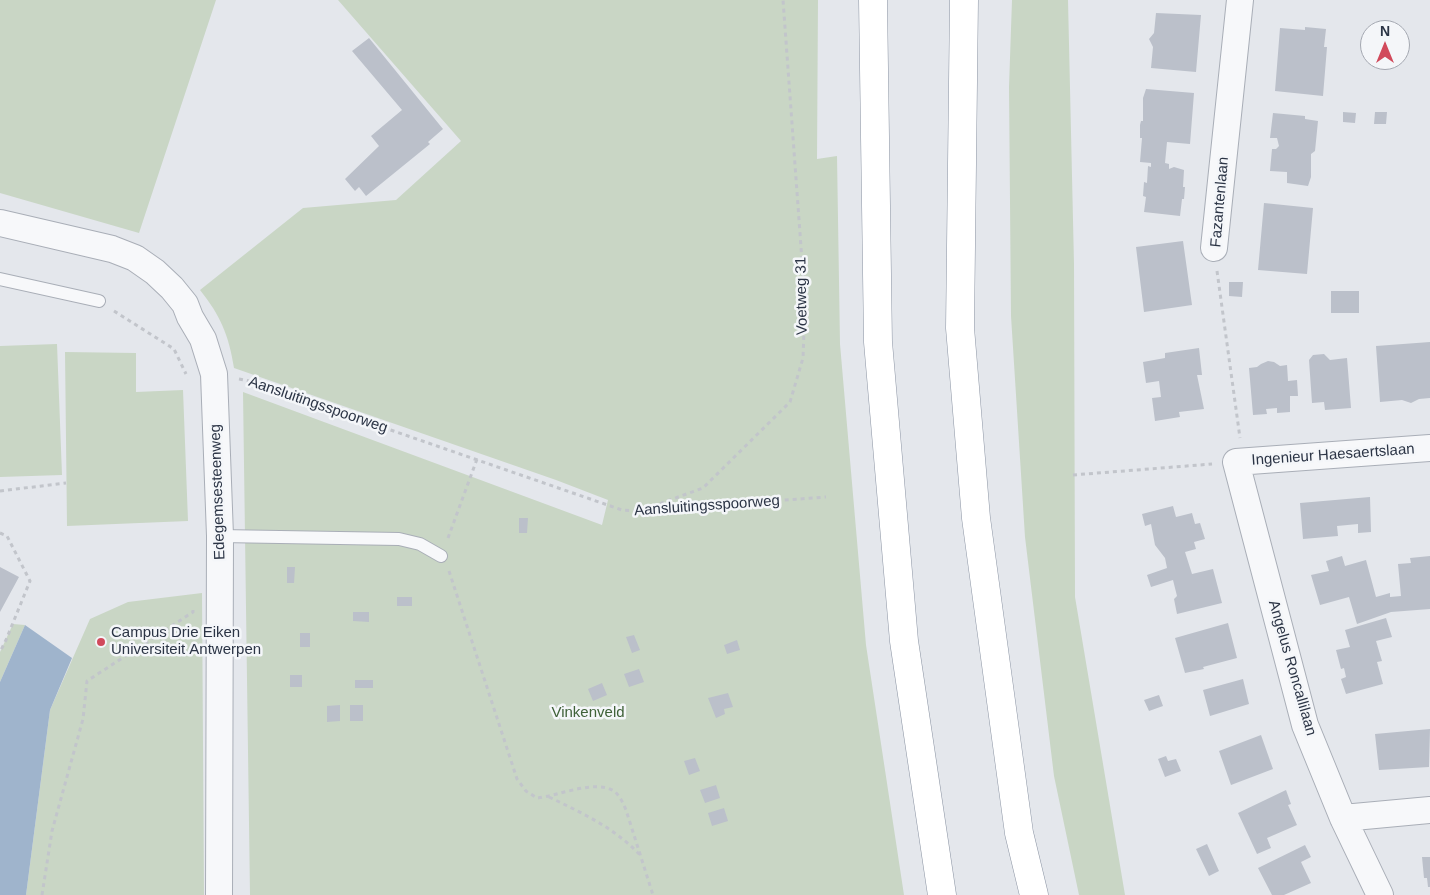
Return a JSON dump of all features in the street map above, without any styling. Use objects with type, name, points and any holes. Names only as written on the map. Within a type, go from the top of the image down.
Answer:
[{"type":"highway","points":[[873,0],[878,342],[904,641],[942,895]]},
{"type":"highway","points":[[964,0],[960,328],[976,518],[1019,833],[1034,895]]},
{"type":"street","name":"Fazantenlaan","points":[[1214,248],[1240,0]]},
{"type":"street","name":"Edegemsesteenweg","points":[[0,223],[112,249],[134,258],[155,272],[172,288],[185,304],[203,339],[214,374],[220,536],[219,895]]},
{"type":"street","name":"Ingenieur Haesaertslaan","points":[[1236,462],[1430,448]]},
{"type":"street","name":"Angelus Roncallilaan","points":[[1236,462],[1305,725],[1343,818],[1380,895]]},
{"type":"street","points":[[1343,818],[1430,810]]},
{"type":"lane","points":[[0,279],[99,301]]},
{"type":"lane","points":[[220,536],[399,539],[420,544],[441,556]]},
{"type":"path","name":"Voetweg 31","points":[[640,511],[703,488],[790,402],[803,358],[805,302],[783,0]]},
{"type":"path","name":"Fazantenlaan","points":[[1214,248],[1241,443],[1236,462]]},
{"type":"path","points":[[99,301],[174,349],[186,375]]},
{"type":"path","name":"Aansluitingsspoorweg","points":[[214,374],[249,381],[613,508],[640,511],[826,497]]},
{"type":"path","points":[[477,459],[441,556],[451,576],[517,779],[526,791],[537,798],[591,787],[602,787],[614,791],[621,799],[626,810],[653,895]]},
{"type":"path","points":[[1073,475],[1236,462]]},
{"type":"path","points":[[0,491],[66,483]]},
{"type":"path","points":[[0,533],[7,536],[30,581],[0,652]]},
{"type":"path","points":[[42,895],[52,831],[83,719],[88,681],[193,612],[193,603]]},
{"type":"path","points":[[548,797],[594,818],[626,841],[641,857]]},
{"type":"green space","points":[[0,0],[216,0],[139,233],[0,193]]},
{"type":"green space","name":"Vinkenveld","points":[[338,0],[818,0],[817,159],[837,156],[840,344],[866,645],[904,895],[250,895],[243,392],[602,525],[608,500],[556,480],[234,368],[223,326],[200,290],[303,208],[396,200],[461,141]]},
{"type":"green space","points":[[1012,0],[1068,0],[1074,264],[1075,597],[1125,895],[1079,895],[1054,776],[1025,537],[1011,316],[1009,87]]},
{"type":"green space","points":[[57,344],[62,475],[0,477],[0,346]]},
{"type":"green space","points":[[65,352],[136,353],[136,392],[183,390],[188,521],[67,526]]},
{"type":"green space","points":[[202,593],[204,895],[26,895],[50,710],[90,619],[128,602]]},
{"type":"green space","points":[[13,624],[25,625],[0,682],[0,652]]},
{"type":"water","points":[[25,625],[72,658],[50,710],[26,895],[0,895],[0,682]]},
{"type":"building","points":[[1156,13],[1201,15],[1196,72],[1151,68],[1153,47],[1149,39],[1154,33]]},
{"type":"building","points":[[1305,27],[1326,29],[1324,47],[1327,47],[1323,96],[1275,91],[1280,28],[1305,30]]},
{"type":"building","points":[[369,38],[443,129],[428,142],[430,144],[366,196],[359,187],[355,191],[345,179],[379,146],[371,136],[402,110],[352,51]]},
{"type":"building","points":[[1146,89],[1194,93],[1190,144],[1167,142],[1165,163],[1169,164],[1169,169],[1174,167],[1184,170],[1184,199],[1182,199],[1180,216],[1144,212],[1146,197],[1143,196],[1144,182],[1147,183],[1148,166],[1151,167],[1151,163],[1140,162],[1142,138],[1140,138],[1140,125],[1141,121],[1143,121],[1143,98]]},
{"type":"building","points":[[1343,112],[1356,113],[1355,123],[1343,122]]},
{"type":"building","points":[[1375,112],[1387,112],[1386,124],[1374,124]]},
{"type":"building","points":[[1273,113],[1305,116],[1305,119],[1318,121],[1315,151],[1311,154],[1311,177],[1308,186],[1287,183],[1287,172],[1270,171],[1272,149],[1276,149],[1279,146],[1277,138],[1270,138]]},
{"type":"building","points":[[1264,203],[1313,208],[1307,274],[1258,270]]},
{"type":"building","points":[[1183,241],[1192,305],[1144,312],[1136,247]]},
{"type":"building","points":[[1229,282],[1243,282],[1242,297],[1229,296]]},
{"type":"building","points":[[1331,291],[1359,291],[1359,313],[1331,313]]},
{"type":"building","points":[[1430,342],[1430,398],[1419,399],[1411,403],[1402,400],[1380,402],[1376,346]]},
{"type":"building","points":[[1199,348],[1202,375],[1197,375],[1204,409],[1179,412],[1180,417],[1155,421],[1152,398],[1161,397],[1159,381],[1146,383],[1143,362],[1165,358],[1165,353]]},
{"type":"building","points":[[1324,354],[1330,360],[1347,358],[1351,408],[1325,410],[1324,402],[1312,403],[1309,360],[1313,355]]},
{"type":"building","points":[[1268,361],[1280,366],[1287,365],[1288,381],[1297,380],[1298,396],[1290,396],[1290,412],[1277,413],[1277,408],[1266,409],[1267,414],[1253,415],[1249,368],[1257,367]]},
{"type":"building","points":[[1370,497],[1371,532],[1358,533],[1358,524],[1337,526],[1338,536],[1303,539],[1300,503]]},
{"type":"building","points":[[1173,506],[1176,517],[1192,513],[1195,524],[1200,523],[1205,539],[1194,542],[1196,549],[1185,552],[1192,574],[1213,569],[1222,603],[1177,614],[1174,599],[1177,596],[1173,580],[1151,587],[1147,575],[1167,568],[1165,558],[1155,545],[1151,524],[1145,526],[1142,514]]},
{"type":"building","points":[[519,518],[528,518],[527,533],[519,533]]},
{"type":"building","points":[[1342,556],[1345,566],[1366,560],[1376,597],[1390,593],[1390,597],[1401,596],[1398,564],[1411,563],[1410,558],[1430,556],[1430,609],[1391,612],[1357,624],[1349,597],[1320,605],[1311,575],[1329,571],[1326,561]]},
{"type":"building","points":[[0,567],[19,577],[0,612]]},
{"type":"building","points":[[287,567],[295,567],[294,583],[287,583]]},
{"type":"building","points":[[397,597],[412,597],[412,606],[397,606]]},
{"type":"building","points":[[353,612],[369,612],[369,622],[353,621]]},
{"type":"building","points":[[1386,618],[1392,637],[1376,641],[1382,661],[1377,662],[1383,684],[1346,694],[1341,679],[1346,677],[1344,668],[1341,669],[1336,650],[1350,647],[1345,630]]},
{"type":"building","points":[[1228,623],[1237,658],[1185,673],[1175,638]]},
{"type":"building","points":[[300,633],[310,633],[310,647],[300,647]]},
{"type":"building","points":[[634,635],[640,650],[632,653],[626,637]]},
{"type":"building","points":[[737,640],[740,650],[727,654],[724,645]]},
{"type":"building","points":[[639,669],[644,682],[629,687],[624,674]]},
{"type":"building","points":[[290,675],[302,675],[302,687],[290,687]]},
{"type":"building","points":[[1243,679],[1249,704],[1210,716],[1203,690]]},
{"type":"building","points":[[355,680],[373,680],[373,688],[355,688]]},
{"type":"building","points":[[602,683],[607,695],[593,701],[588,689]]},
{"type":"building","points":[[728,693],[733,707],[724,709],[725,714],[716,718],[708,698]]},
{"type":"building","points":[[1159,695],[1163,706],[1149,711],[1144,700]]},
{"type":"building","points":[[340,705],[340,721],[327,722],[327,706]]},
{"type":"building","points":[[350,705],[363,705],[363,721],[350,721]]},
{"type":"building","points":[[1430,729],[1429,767],[1379,770],[1375,734]]},
{"type":"building","points":[[1261,735],[1273,769],[1231,785],[1219,751]]},
{"type":"building","points":[[1166,756],[1168,761],[1176,759],[1181,771],[1165,777],[1158,759]]},
{"type":"building","points":[[695,758],[700,771],[689,775],[684,761]]},
{"type":"building","points":[[716,785],[720,798],[705,803],[700,790]]},
{"type":"building","points":[[1286,790],[1291,804],[1288,805],[1297,825],[1267,838],[1271,848],[1257,854],[1238,813]]},
{"type":"building","points":[[724,808],[728,821],[712,826],[708,813]]},
{"type":"building","points":[[1207,844],[1219,871],[1209,876],[1196,849]]},
{"type":"building","points":[[1305,845],[1311,857],[1301,862],[1311,883],[1284,895],[1272,895],[1258,868]]},
{"type":"building","points":[[1422,857],[1430,857],[1430,887],[1428,887],[1427,878],[1424,878]]},
{"type":"place","name":"Campus Drie Eiken Universiteit Antwerpen","points":[[101,642]]}]
